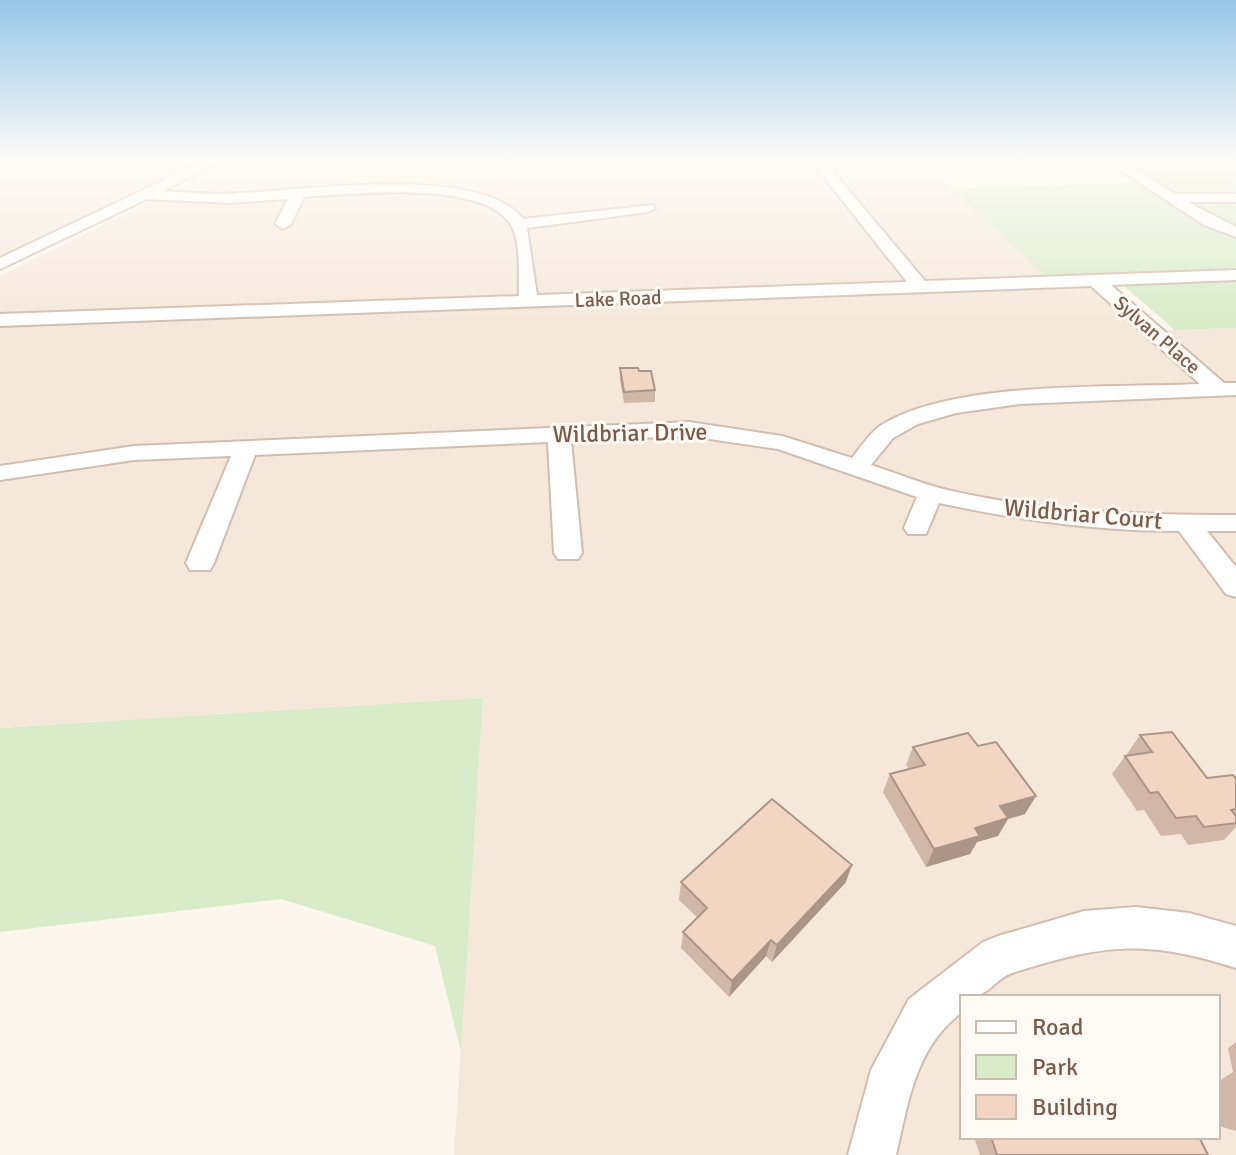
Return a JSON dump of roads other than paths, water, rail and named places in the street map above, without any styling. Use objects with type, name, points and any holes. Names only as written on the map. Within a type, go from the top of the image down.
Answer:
[{"type":"street","points":[[0,264],[98,216]]},
{"type":"street","points":[[283,224],[287,216]]},
{"type":"street","points":[[510,216],[519,224],[529,302]]},
{"type":"street","points":[[519,224],[584,216]]},
{"type":"street","points":[[862,216],[921,288]]},
{"type":"street","points":[[1200,216],[1236,232]]},
{"type":"street","name":"Lake Road","points":[[0,320],[1236,275]]},
{"type":"street","name":"Sylvan Place","points":[[1096,281],[1228,390]]},
{"type":"street","points":[[858,466],[879,438],[893,428],[954,407],[1019,398],[1228,390]]},
{"type":"street","name":"Wildbriar Drive","points":[[0,473],[94,456],[662,429],[716,431],[782,443],[858,466]]},
{"type":"street","points":[[559,433],[568,553]]},
{"type":"street","points":[[200,563],[246,448]]},
{"type":"street","name":"Wildbriar Court","points":[[858,466],[931,492],[990,506],[1113,521],[1236,523]]},
{"type":"street","points":[[917,528],[931,492]]},
{"type":"street","points":[[1186,522],[1236,587]]},
{"type":"street","points":[[872,1155],[894,1070],[924,1014],[998,957],[1084,931],[1136,927],[1189,933],[1236,947]]}]
